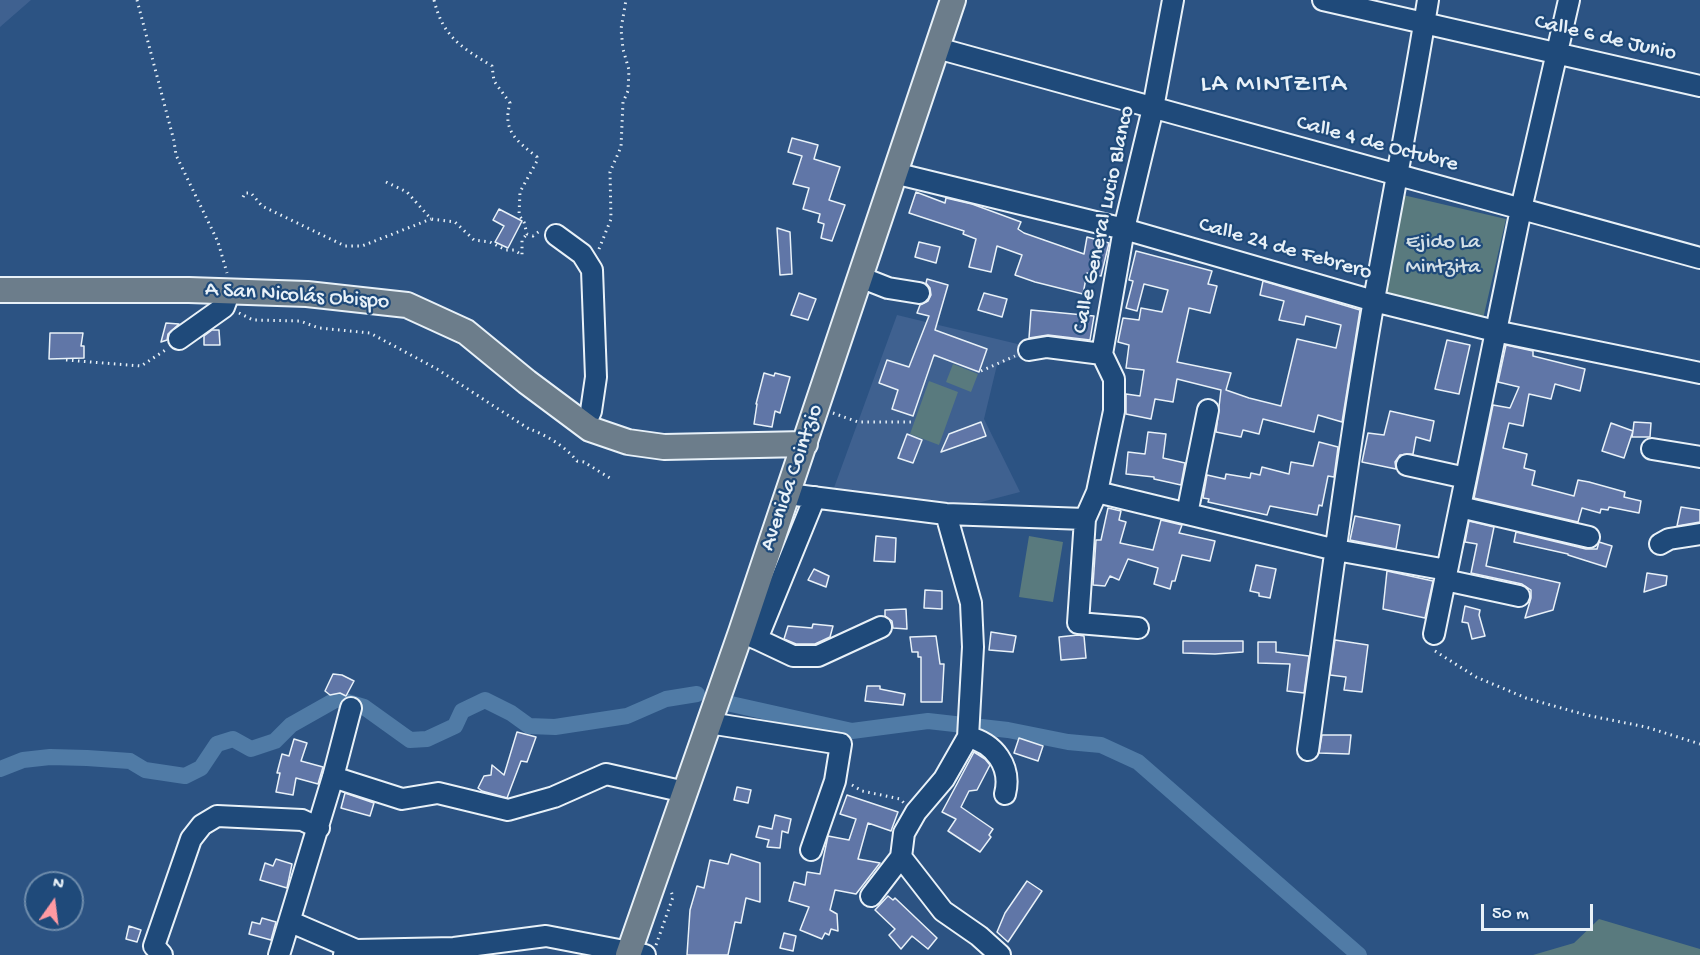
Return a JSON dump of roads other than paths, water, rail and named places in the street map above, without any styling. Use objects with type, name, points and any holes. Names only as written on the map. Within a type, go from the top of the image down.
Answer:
[{"type":"main road","name":"Avenida Cointzio","points":[[634,954],[709,723],[749,636],[788,494],[953,0]]},
{"type":"main road","name":"A San Nicolás Obispo","points":[[0,290],[229,297],[307,294],[407,305],[466,332],[526,382],[590,429],[628,442],[664,447],[805,444]]},
{"type":"street","name":"Calle General Lucio Blanco","points":[[1138,628],[1078,624],[1085,519],[1097,492],[1114,411],[1114,379],[1102,354],[1124,229],[1153,108],[1173,0]]},
{"type":"street","name":"Calle 6 de Junio","points":[[1323,0],[1700,86]]},
{"type":"street","points":[[1308,750],[1374,301],[1399,175],[1428,0]]},
{"type":"street","points":[[1434,634],[1495,331],[1569,0]]},
{"type":"street","name":"Calle 4 de Octubre","points":[[938,48],[1700,258]]},
{"type":"street","name":"Calle 24 de Febrero","points":[[894,172],[1124,229],[1374,301],[1495,331],[1700,373]]},
{"type":"street","points":[[556,235],[582,254],[592,270],[596,377],[591,411],[585,425]]},
{"type":"street","points":[[860,277],[888,288],[919,293]]},
{"type":"street","points":[[178,339],[229,297]]},
{"type":"street","points":[[1029,350],[1047,347],[1102,354]]},
{"type":"street","points":[[1187,514],[1208,410]]},
{"type":"street","points":[[1652,449],[1700,457]]},
{"type":"street","points":[[1407,465],[1466,478]]},
{"type":"street","points":[[1097,492],[1446,575],[1519,596]]},
{"type":"street","points":[[788,494],[946,514],[1085,519]]},
{"type":"street","points":[[815,497],[749,636],[793,656],[818,656],[881,627]]},
{"type":"street","points":[[1460,507],[1589,537]]},
{"type":"street","points":[[871,896],[901,857],[904,833],[915,812],[944,779],[968,730],[973,647],[971,603],[946,514]]},
{"type":"street","points":[[1660,544],[1669,539],[1700,534]]},
{"type":"street","points":[[279,955],[319,828],[351,708]]},
{"type":"street","points":[[709,723],[841,744],[835,781],[811,850]]},
{"type":"street","points":[[968,730],[997,752],[1008,784],[1005,794]]},
{"type":"street","points":[[333,777],[402,799],[438,793],[508,810],[554,797],[606,774],[685,792]]},
{"type":"street","points":[[162,955],[154,946],[190,839],[202,825],[217,816],[302,820],[319,828]]},
{"type":"street","points":[[901,857],[943,911],[979,936],[1000,955]]},
{"type":"street","points":[[291,922],[350,953],[454,948],[546,936],[634,954]]},
{"type":"waterway","points":[[0,769],[23,760],[50,757],[87,758],[130,761],[145,770],[185,776],[201,768],[217,744],[233,739],[251,749],[275,741],[291,725],[337,699],[364,707],[410,740],[427,739],[455,726],[462,711],[485,700],[511,713],[529,726],[555,727],[627,716],[666,699],[697,694]]},
{"type":"waterway","points":[[722,702],[852,731],[928,721],[1008,730],[1068,742],[1101,745],[1138,762],[1359,955]]},
{"type":"district","name":"LA MINTZITA","points":[[1274,86]]},
{"type":"park label","name":"Ejido La Mintzita","points":[[1443,256]]}]
